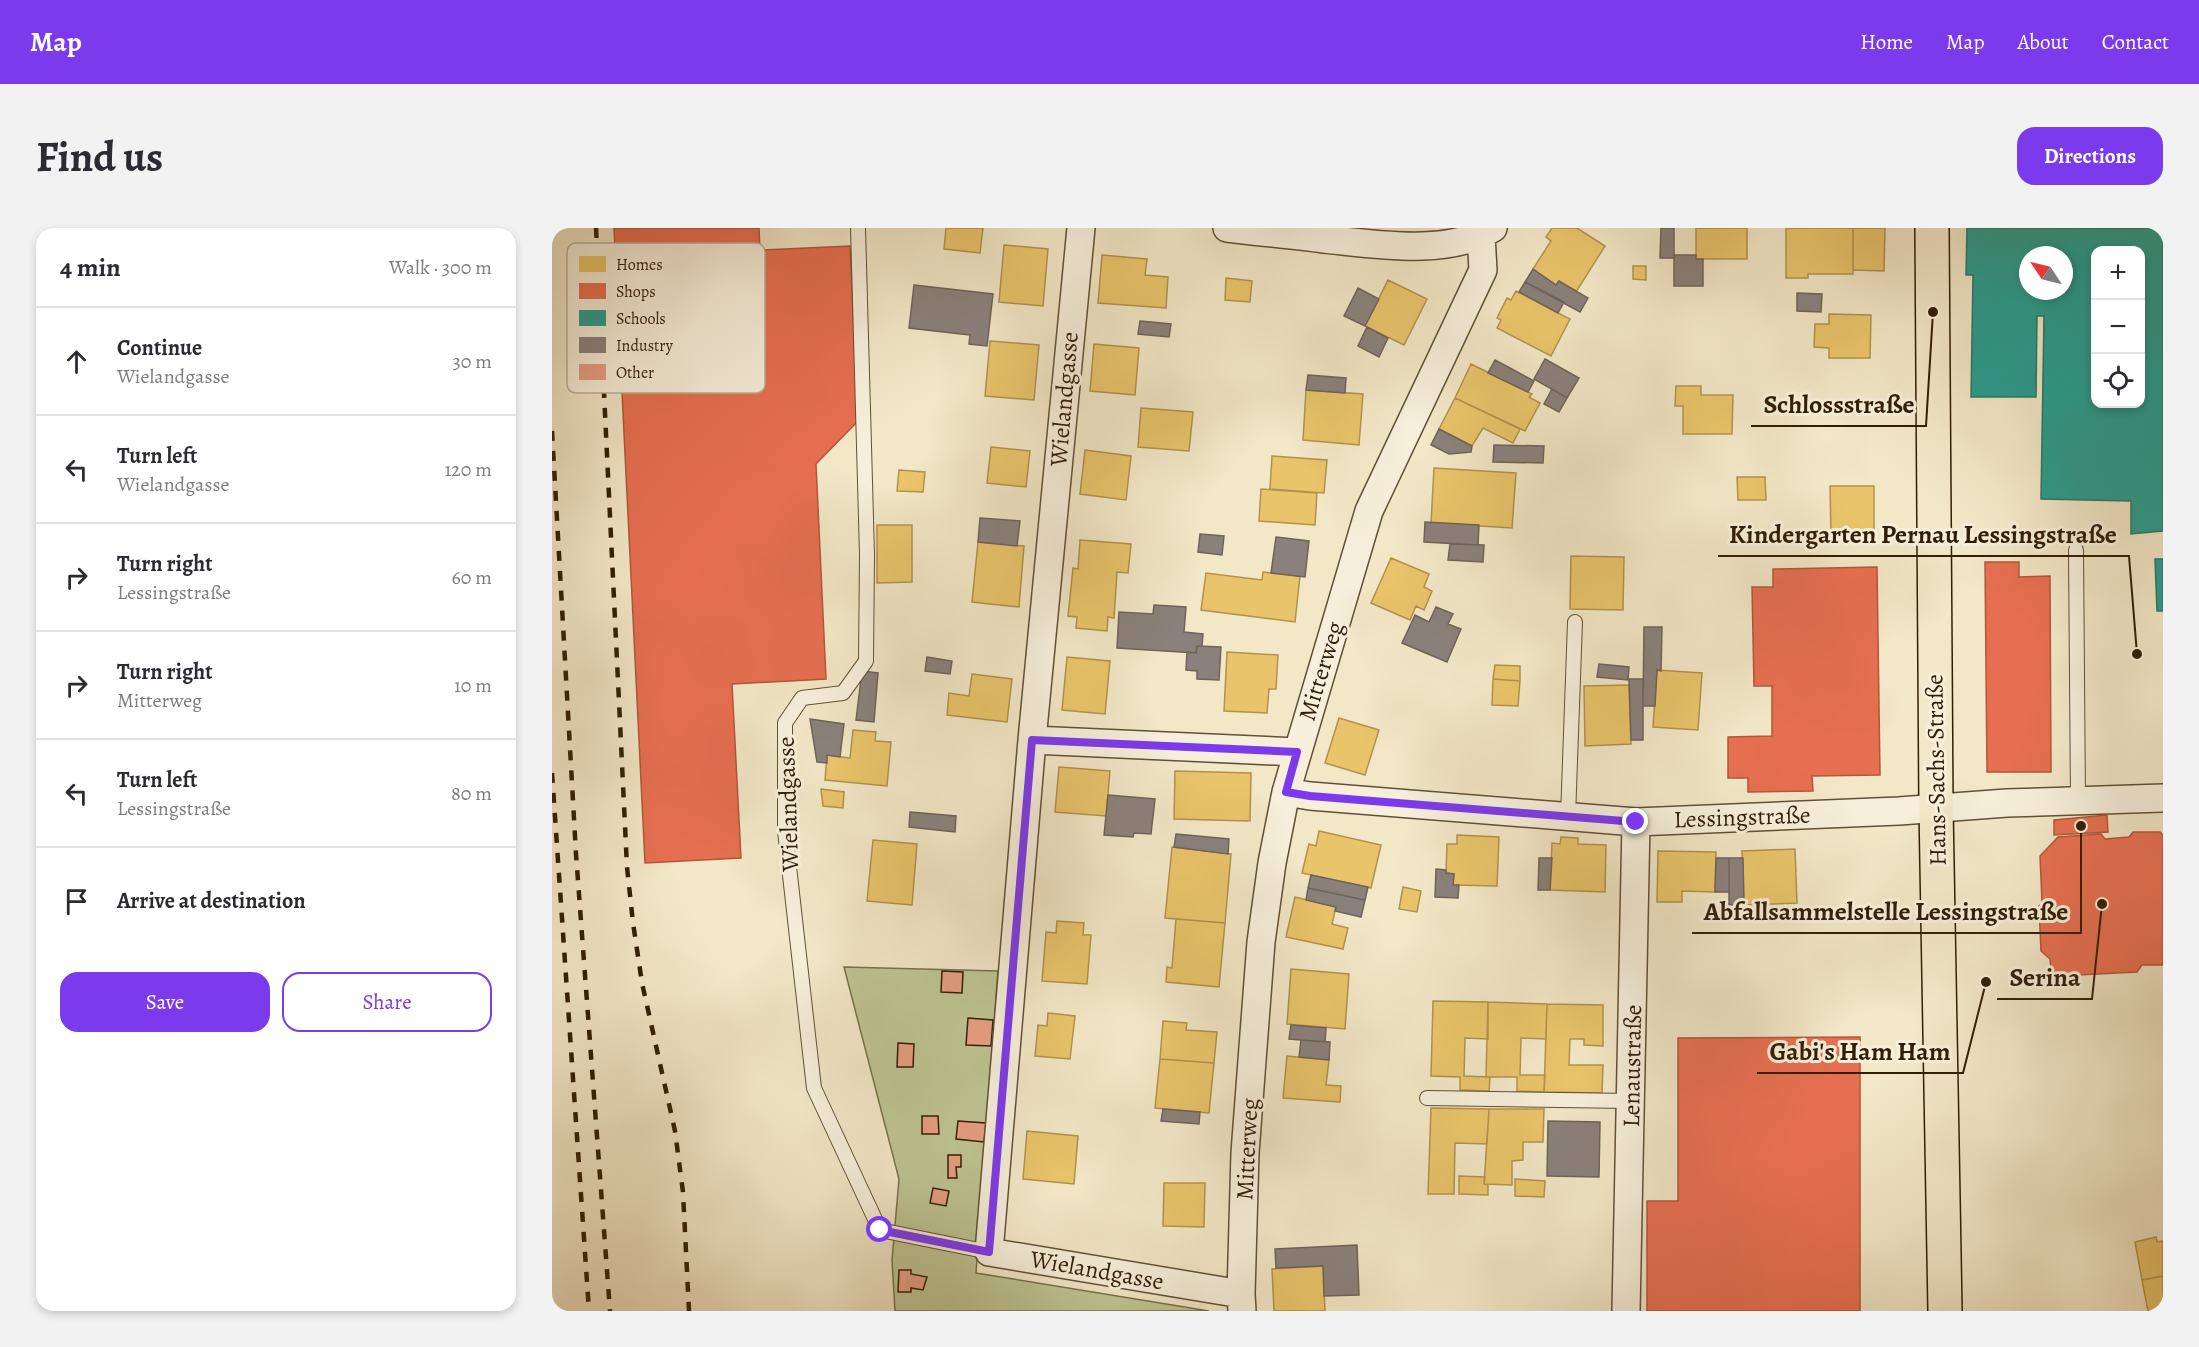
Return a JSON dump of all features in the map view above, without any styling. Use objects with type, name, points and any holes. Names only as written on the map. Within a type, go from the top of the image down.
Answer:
[{"type":"main road","name":"Hans-Sachs-Straße","points":[[1932,228],[1936,808],[1945,1311]]},
{"type":"street","name":"Wielandgasse","points":[[1081,228],[1032,740],[989,1252],[1241,1303]]},
{"type":"street","points":[[1227,228],[1388,246],[1443,245],[1487,232]]},
{"type":"street","name":"Mitterweg","points":[[1241,1303],[1245,1153],[1261,942],[1272,863],[1286,792],[1369,511],[1483,270],[1487,232]]},
{"type":"street","points":[[1032,740],[1297,752]]},
{"type":"street","name":"Lessingstraße","points":[[1286,792],[1310,796],[1636,822],[2007,803],[2163,798]]},
{"type":"street","name":"Lenaustraße","points":[[1626,1311],[1636,822]]},
{"type":"lane","name":"Wielandgasse","points":[[858,228],[867,555],[866,661],[843,693],[802,698],[785,723],[785,831],[814,1088],[880,1230],[989,1252]]},
{"type":"lane","points":[[2076,550],[2078,801]]},
{"type":"lane","points":[[1569,817],[1575,622]]},
{"type":"lane","points":[[1427,1098],[1631,1101]]},
{"type":"green space","points":[[844,967],[998,971],[976,1273],[1209,1311],[895,1311],[892,1260],[899,1179]]},
{"type":"building: Homes","points":[[946,228],[983,228],[980,253],[944,249]]},
{"type":"building: Homes","points":[[1552,228],[1577,228],[1605,246],[1576,292],[1559,281],[1556,285],[1533,269],[1551,241],[1546,237]]},
{"type":"building: Homes","points":[[1696,228],[1747,228],[1747,259],[1696,259]]},
{"type":"building: Homes","points":[[1786,228],[1853,228],[1853,274],[1808,274],[1808,278],[1786,278]]},
{"type":"building: Homes","points":[[1853,228],[1885,228],[1884,271],[1853,270]]},
{"type":"building: Homes","points":[[1004,245],[1048,249],[1043,306],[999,302]]},
{"type":"building: Homes","points":[[1102,255],[1147,259],[1145,275],[1168,277],[1166,308],[1098,303]]},
{"type":"building: Homes","points":[[1633,266],[1646,266],[1646,280],[1633,279]]},
{"type":"building: Homes","points":[[1226,278],[1252,281],[1250,302],[1225,300]]},
{"type":"building: Homes","points":[[1388,280],[1427,299],[1404,345],[1365,326]]},
{"type":"building: Homes","points":[[1516,291],[1570,319],[1551,356],[1497,328],[1501,320],[1497,318],[1507,298],[1511,300]]},
{"type":"building: Homes","points":[[1829,314],[1871,315],[1870,358],[1829,358],[1829,348],[1814,347],[1815,324],[1829,324]]},
{"type":"building: Homes","points":[[990,341],[1039,345],[1034,400],[985,396]]},
{"type":"building: Homes","points":[[1094,344],[1139,348],[1135,395],[1090,391]]},
{"type":"building: Homes","points":[[1471,364],[1532,394],[1529,397],[1540,403],[1525,431],[1455,398]]},
{"type":"building: Homes","points":[[1676,386],[1701,386],[1701,395],[1733,395],[1732,434],[1683,434],[1683,406],[1675,406]]},
{"type":"building: Homes","points":[[1306,390],[1363,394],[1359,445],[1303,440]]},
{"type":"building: Homes","points":[[1455,398],[1520,429],[1513,443],[1483,428],[1472,446],[1439,429]]},
{"type":"building: Homes","points":[[1141,408],[1193,412],[1189,451],[1138,447]]},
{"type":"building: Homes","points":[[991,447],[1030,451],[1026,487],[987,483]]},
{"type":"building: Homes","points":[[1085,450],[1131,456],[1126,500],[1080,494]]},
{"type":"building: Homes","points":[[1272,456],[1327,460],[1324,493],[1270,489]]},
{"type":"building: Homes","points":[[1434,468],[1516,473],[1512,528],[1431,523]]},
{"type":"building: Homes","points":[[899,470],[925,472],[923,492],[897,491]]},
{"type":"building: Homes","points":[[1737,477],[1765,477],[1766,500],[1738,500]]},
{"type":"building: Homes","points":[[1830,486],[1874,486],[1874,537],[1831,537]]},
{"type":"building: Homes","points":[[1261,489],[1317,493],[1315,525],[1259,521]]},
{"type":"building: Homes","points":[[877,525],[912,525],[912,582],[877,583]]},
{"type":"building: Homes","points":[[1080,540],[1131,544],[1128,573],[1117,572],[1114,618],[1108,617],[1107,631],[1076,628],[1077,617],[1068,616],[1073,568],[1078,569]]},
{"type":"building: Homes","points":[[978,542],[1024,546],[1019,607],[972,602]]},
{"type":"building: Homes","points":[[1571,556],[1624,557],[1623,610],[1570,609]]},
{"type":"building: Homes","points":[[1391,558],[1429,574],[1424,587],[1432,591],[1424,610],[1416,606],[1410,620],[1371,603]]},
{"type":"building: Homes","points":[[1263,572],[1300,576],[1295,622],[1201,610],[1206,573],[1262,580]]},
{"type":"building: Homes","points":[[1227,652],[1278,655],[1276,689],[1269,689],[1267,713],[1224,711]]},
{"type":"building: Homes","points":[[1067,657],[1110,661],[1105,714],[1062,710]]},
{"type":"building: Homes","points":[[1495,665],[1520,666],[1520,681],[1493,679]]},
{"type":"building: Homes","points":[[1657,670],[1702,673],[1698,730],[1653,727]]},
{"type":"building: Homes","points":[[972,674],[1012,679],[1007,722],[947,715],[949,693],[969,696]]},
{"type":"building: Homes","points":[[1493,679],[1520,681],[1518,706],[1492,705]]},
{"type":"building: Homes","points":[[1629,685],[1631,744],[1585,746],[1584,686]]},
{"type":"building: Homes","points":[[1339,718],[1379,730],[1365,775],[1325,763]]},
{"type":"building: Homes","points":[[853,730],[876,732],[875,741],[891,742],[887,786],[825,780],[827,755],[850,758]]},
{"type":"building: Homes","points":[[1059,767],[1110,771],[1106,816],[1055,812]]},
{"type":"building: Homes","points":[[1175,771],[1251,773],[1250,821],[1174,819]]},
{"type":"building: Homes","points":[[821,789],[844,792],[843,808],[823,806]]},
{"type":"building: Homes","points":[[1319,831],[1381,845],[1371,888],[1302,873],[1309,844],[1316,846]]},
{"type":"building: Homes","points":[[1457,835],[1499,837],[1497,886],[1453,885],[1454,874],[1446,873],[1447,844],[1457,844]]},
{"type":"building: Homes","points":[[1561,837],[1578,838],[1578,844],[1606,845],[1605,892],[1550,890],[1552,843],[1560,844]]},
{"type":"building: Homes","points":[[873,840],[917,844],[912,905],[867,901]]},
{"type":"building: Homes","points":[[1172,847],[1231,854],[1225,923],[1165,918]]},
{"type":"building: Homes","points":[[1795,849],[1797,903],[1744,905],[1742,851]]},
{"type":"building: Homes","points":[[1658,851],[1716,852],[1715,892],[1682,891],[1682,902],[1657,902]]},
{"type":"building: Homes","points":[[1403,887],[1421,891],[1417,912],[1399,909]]},
{"type":"building: Homes","points":[[1295,897],[1336,907],[1332,924],[1348,928],[1343,949],[1286,937]]},
{"type":"building: Homes","points":[[1176,919],[1225,923],[1219,987],[1166,982],[1167,967],[1172,968]]},
{"type":"building: Homes","points":[[1057,921],[1084,923],[1083,935],[1091,935],[1087,984],[1042,981],[1046,932],[1056,933]]},
{"type":"building: Homes","points":[[1291,969],[1349,974],[1345,1029],[1287,1024]]},
{"type":"building: Homes","points":[[1433,1001],[1488,1002],[1488,1039],[1465,1038],[1464,1076],[1490,1077],[1489,1091],[1460,1090],[1460,1077],[1431,1076]]},
{"type":"building: Homes","points":[[1488,1002],[1547,1004],[1546,1039],[1521,1038],[1520,1075],[1545,1075],[1544,1092],[1517,1091],[1517,1077],[1486,1077]]},
{"type":"building: Homes","points":[[1547,1004],[1603,1005],[1603,1046],[1584,1045],[1584,1039],[1570,1039],[1569,1065],[1603,1065],[1602,1093],[1544,1092]]},
{"type":"building: Homes","points":[[1048,1013],[1075,1016],[1070,1059],[1035,1056],[1038,1025],[1047,1026]]},
{"type":"building: Homes","points":[[1163,1021],[1187,1023],[1186,1030],[1217,1032],[1214,1063],[1160,1059]]},
{"type":"building: Homes","points":[[1287,1056],[1329,1060],[1326,1085],[1341,1086],[1340,1102],[1283,1098]]},
{"type":"building: Homes","points":[[1160,1059],[1214,1063],[1209,1113],[1155,1108]]},
{"type":"building: Homes","points":[[1431,1108],[1489,1109],[1487,1144],[1455,1143],[1454,1194],[1428,1194]]},
{"type":"building: Homes","points":[[1489,1109],[1544,1109],[1543,1142],[1523,1142],[1523,1160],[1512,1161],[1512,1185],[1484,1184]]},
{"type":"building: Homes","points":[[1027,1131],[1078,1136],[1074,1184],[1023,1179]]},
{"type":"building: Homes","points":[[1459,1176],[1485,1177],[1484,1184],[1488,1185],[1488,1195],[1459,1194]]},
{"type":"building: Homes","points":[[1515,1179],[1545,1181],[1544,1197],[1515,1196]]},
{"type":"building: Homes","points":[[1164,1183],[1205,1183],[1204,1227],[1163,1226]]},
{"type":"building: Homes","points":[[2156,1237],[2157,1242],[2163,1241],[2163,1276],[2142,1280],[2135,1242]]},
{"type":"building: Homes","points":[[1323,1266],[1325,1311],[1274,1311],[1272,1269]]},
{"type":"building: Homes","points":[[2163,1276],[2163,1311],[2148,1311],[2142,1280]]},
{"type":"building: Shops","points":[[614,228],[759,228],[760,243],[615,243]]},
{"type":"building: Shops","points":[[850,246],[858,421],[816,464],[826,679],[732,684],[741,858],[645,863],[622,393],[765,393],[765,250]]},
{"type":"building: Shops","points":[[1985,562],[2019,562],[2019,577],[2050,576],[2051,772],[1987,772]]},
{"type":"building: Shops","points":[[1877,567],[1880,775],[1812,776],[1813,791],[1748,792],[1748,778],[1728,778],[1728,737],[1772,736],[1772,686],[1754,686],[1752,587],[1773,587],[1773,569]]},
{"type":"building: Shops","points":[[2107,815],[2108,832],[2054,835],[2054,820]]},
{"type":"building: Shops","points":[[2133,832],[2160,832],[2163,835],[2163,965],[2142,965],[2137,972],[2058,976],[2051,969],[2050,959],[2041,951],[2040,856],[2058,837],[2101,834],[2105,839],[2129,837]]},
{"type":"building: Shops","points":[[1860,1037],[1860,1311],[1647,1311],[1647,1201],[1678,1201],[1678,1038]]},
{"type":"building: Schools","points":[[1967,228],[2163,228],[2163,531],[2131,534],[2131,501],[2041,499],[2044,316],[2037,316],[2036,397],[1971,397],[1973,275],[1966,275]]},
{"type":"building: Schools","points":[[2155,559],[2163,559],[2163,611],[2157,611]]},
{"type":"building: Industry","points":[[1661,228],[1674,228],[1674,258],[1660,258]]},
{"type":"building: Industry","points":[[1674,255],[1696,255],[1696,259],[1703,259],[1703,286],[1674,286]]},
{"type":"building: Industry","points":[[1533,269],[1556,285],[1559,281],[1588,298],[1580,312],[1525,282]]},
{"type":"building: Industry","points":[[1525,282],[1564,302],[1558,313],[1519,292]]},
{"type":"building: Industry","points":[[914,285],[993,294],[987,346],[969,344],[970,335],[909,328]]},
{"type":"building: Industry","points":[[1358,288],[1379,299],[1365,326],[1344,316]]},
{"type":"building: Industry","points":[[1797,293],[1822,294],[1821,312],[1797,311]]},
{"type":"building: Industry","points":[[1140,321],[1171,324],[1169,337],[1138,334]]},
{"type":"building: Industry","points":[[1367,327],[1388,338],[1379,357],[1358,346]]},
{"type":"building: Industry","points":[[1545,359],[1579,378],[1567,398],[1534,379]]},
{"type":"building: Industry","points":[[1495,360],[1534,381],[1528,392],[1488,373]]},
{"type":"building: Industry","points":[[1308,375],[1346,378],[1345,393],[1306,390]]},
{"type":"building: Industry","points":[[1552,389],[1567,398],[1559,412],[1544,404]]},
{"type":"building: Industry","points":[[1439,429],[1472,446],[1471,452],[1449,454],[1431,445]]},
{"type":"building: Industry","points":[[1494,445],[1544,446],[1543,463],[1493,462]]},
{"type":"building: Industry","points":[[980,518],[1020,521],[1017,546],[978,542]]},
{"type":"building: Industry","points":[[1425,522],[1479,525],[1478,545],[1424,542]]},
{"type":"building: Industry","points":[[1200,534],[1224,536],[1222,555],[1198,552]]},
{"type":"building: Industry","points":[[1276,537],[1309,541],[1305,577],[1271,573]]},
{"type":"building: Industry","points":[[1450,544],[1484,545],[1483,562],[1448,560]]},
{"type":"building: Industry","points":[[1154,605],[1186,607],[1184,632],[1203,634],[1202,646],[1197,646],[1196,653],[1117,648],[1119,612],[1153,614]]},
{"type":"building: Industry","points":[[1436,607],[1453,614],[1448,624],[1461,629],[1447,662],[1402,643],[1415,615],[1429,622]]},
{"type":"building: Industry","points":[[1644,627],[1662,627],[1661,671],[1657,670],[1655,706],[1643,706]]},
{"type":"building: Industry","points":[[1197,646],[1221,647],[1219,680],[1197,679],[1197,671],[1186,670],[1187,652],[1196,653]]},
{"type":"building: Industry","points":[[927,657],[952,661],[950,674],[925,671]]},
{"type":"building: Industry","points":[[1599,664],[1629,667],[1628,680],[1597,677]]},
{"type":"building: Industry","points":[[862,671],[878,673],[874,722],[856,720]]},
{"type":"building: Industry","points":[[1629,679],[1643,679],[1643,740],[1631,740]]},
{"type":"building: Industry","points":[[810,719],[844,724],[840,757],[827,755],[827,763],[817,762]]},
{"type":"building: Industry","points":[[1108,795],[1155,799],[1151,834],[1134,833],[1133,837],[1104,835]]},
{"type":"building: Industry","points":[[910,812],[956,816],[955,832],[909,827]]},
{"type":"building: Industry","points":[[1176,834],[1229,839],[1228,854],[1174,847]]},
{"type":"building: Industry","points":[[1539,858],[1552,858],[1550,890],[1538,890]]},
{"type":"building: Industry","points":[[1716,858],[1729,858],[1729,892],[1715,892]]},
{"type":"building: Industry","points":[[1729,858],[1743,858],[1744,905],[1729,905]]},
{"type":"building: Industry","points":[[1436,869],[1454,874],[1453,885],[1459,885],[1458,898],[1435,897]]},
{"type":"building: Industry","points":[[1311,875],[1368,887],[1365,900],[1308,888]]},
{"type":"building: Industry","points":[[1308,888],[1365,900],[1361,917],[1335,911],[1336,907],[1306,900]]},
{"type":"building: Industry","points":[[1291,1025],[1326,1028],[1325,1042],[1289,1039]]},
{"type":"building: Industry","points":[[1301,1040],[1330,1042],[1329,1060],[1299,1057]]},
{"type":"building: Industry","points":[[1163,1109],[1200,1112],[1199,1124],[1161,1121]]},
{"type":"building: Industry","points":[[1548,1121],[1600,1122],[1599,1177],[1547,1176]]},
{"type":"building: Industry","points":[[1357,1245],[1359,1295],[1324,1296],[1323,1266],[1276,1268],[1275,1249]]},
{"type":"building: Other","points":[[942,971],[963,972],[962,993],[941,992]]},
{"type":"building: Other","points":[[968,1018],[993,1020],[991,1046],[966,1045]]},
{"type":"building: Other","points":[[898,1043],[914,1044],[913,1067],[897,1067]]},
{"type":"building: Other","points":[[922,1116],[938,1116],[939,1134],[922,1134]]},
{"type":"building: Other","points":[[958,1121],[986,1123],[984,1142],[956,1139]]},
{"type":"building: Other","points":[[948,1155],[961,1155],[961,1167],[956,1167],[957,1178],[948,1178]]},
{"type":"building: Other","points":[[933,1188],[949,1191],[946,1206],[930,1203]]},
{"type":"building: Other","points":[[899,1270],[911,1270],[911,1274],[927,1277],[923,1290],[911,1288],[911,1292],[898,1292]]},
{"type":"railway","points":[[596,228],[597,243]]},
{"type":"railway","points":[[604,393],[627,867],[642,983],[675,1131],[683,1192],[689,1311]]},
{"type":"railway","points":[[552,431],[576,854],[610,1311]]},
{"type":"railway","points":[[552,773],[589,1311]]},
{"type":"place","name":"Schlossstraße","points":[[1933,312]]},
{"type":"place","name":"Kindergarten Pernau Lessingstraße","points":[[2137,654]]},
{"type":"place","name":"Abfallsammelstelle Lessingstraße","points":[[2081,826]]},
{"type":"place","name":"Serina","points":[[2102,904]]},
{"type":"place","name":"Gabi's Ham Ham","points":[[1986,982]]},
{"type":"route","points":[[880,1230],[989,1252],[1032,740],[1297,752],[1286,792],[1310,796],[1636,822]]}]
